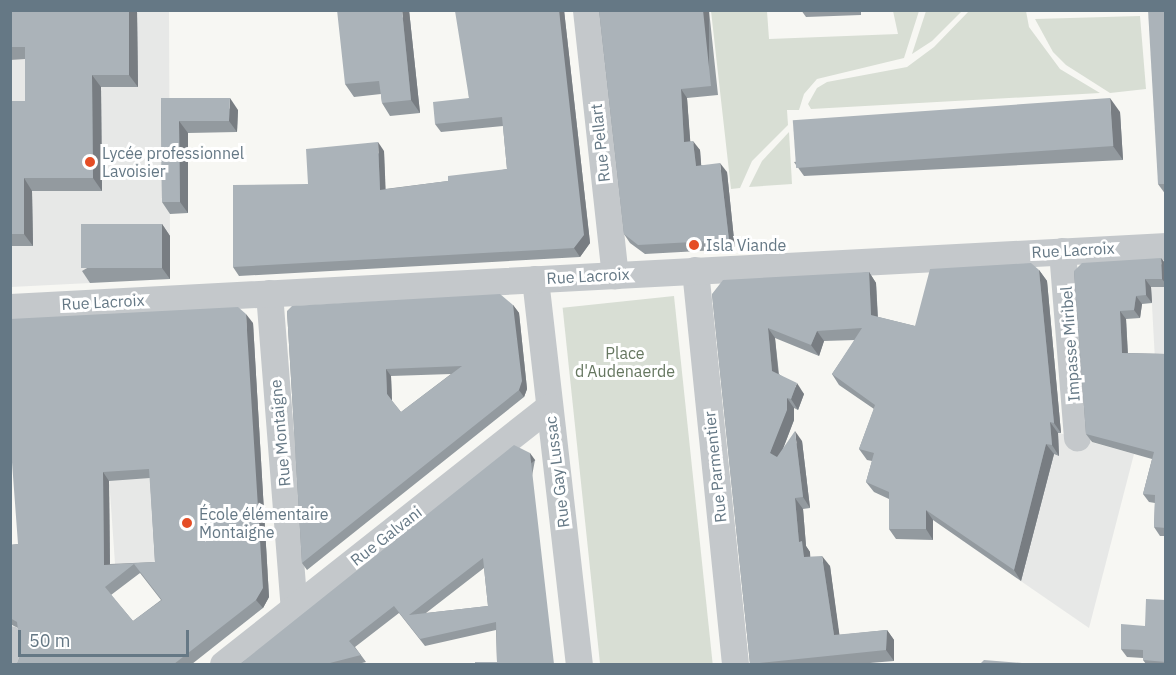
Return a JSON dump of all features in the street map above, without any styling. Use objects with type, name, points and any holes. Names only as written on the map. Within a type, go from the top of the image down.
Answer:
[{"type":"street","name":"Rue Pellart","points":[[586,10],[615,275]]},
{"type":"street","name":"Rue Lacroix","points":[[10,307],[1166,246]]},
{"type":"street","name":"Impasse Miribel","points":[[1062,251],[1077,437]]},
{"type":"street","name":"Rue Parmentier","points":[[695,270],[735,664]]},
{"type":"street","name":"Rue Gay Lussac","points":[[535,279],[579,664]]},
{"type":"street","name":"Rue Montaigne","points":[[269,293],[294,609]]},
{"type":"street","name":"Rue Galvani","points":[[223,664],[549,407]]},
{"type":"street","points":[[10,639],[12,664]]},
{"type":"shaded area","name":"Lycée professionnel Lavoisier","points":[[10,11],[169,11],[170,242],[89,238],[90,283],[11,287]]},
{"type":"shaded area","points":[[1165,267],[1165,417],[1158,416],[1150,268]]},
{"type":"shaded area","points":[[991,414],[1134,454],[1089,628],[960,539]]},
{"type":"shaded area","name":"École élémentaire Montaigne","points":[[260,458],[267,565],[116,575],[108,469]]},
{"type":"green space","points":[[711,11],[767,11],[769,39],[898,34],[893,11],[919,11],[904,58],[817,79],[804,94],[799,110],[787,110],[788,125],[752,161],[740,188],[731,189]]},
{"type":"green space","points":[[926,11],[962,11],[932,41],[912,54]]},
{"type":"green space","points":[[969,11],[1026,11],[1029,27],[1060,69],[1100,93],[811,109],[808,104],[817,88],[827,82],[907,67],[934,47]]},
{"type":"green space","points":[[1140,16],[1146,89],[1110,93],[1066,65],[1053,52],[1035,19]]},
{"type":"green space","points":[[789,132],[792,184],[749,187],[762,161]]},
{"type":"green space","name":"Place d'Audenaerde","points":[[674,296],[713,664],[600,664],[563,308]]},
{"type":"building","points":[[10,10],[129,10],[129,75],[92,75],[93,178],[24,178],[24,234],[10,234],[10,101],[25,101],[25,47],[10,47]]},
{"type":"building","points":[[337,10],[402,10],[411,100],[382,103],[379,81],[345,84]]},
{"type":"building","points":[[559,10],[584,235],[574,248],[233,267],[233,185],[308,184],[306,149],[378,142],[380,190],[448,181],[448,176],[507,169],[502,117],[435,124],[433,102],[469,98],[455,11]]},
{"type":"building","points":[[599,10],[703,10],[711,86],[681,89],[684,142],[693,141],[696,166],[720,163],[729,240],[638,245],[624,234]]},
{"type":"building","points":[[1148,10],[1166,10],[1166,184],[1158,184]]},
{"type":"building","points":[[161,98],[230,98],[229,121],[179,121],[180,202],[162,202]]},
{"type":"building","points":[[1110,98],[1113,146],[796,168],[793,120]]},
{"type":"building","points":[[81,224],[162,224],[162,268],[81,268]]},
{"type":"building","points":[[1161,258],[1162,279],[1145,279],[1146,295],[1136,296],[1134,310],[1120,311],[1122,353],[1166,354],[1166,528],[1154,527],[1155,495],[1143,494],[1154,452],[1086,434],[1074,271],[1082,263]]},
{"type":"building","points":[[1031,263],[1039,270],[1054,423],[1050,422],[1052,445],[1046,444],[1014,570],[926,510],[926,529],[889,529],[889,492],[866,482],[874,453],[859,449],[875,405],[832,374],[862,328],[817,331],[811,345],[768,328],[772,371],[797,383],[791,399],[787,398],[787,410],[770,453],[777,457],[795,431],[803,497],[795,498],[799,542],[802,541],[804,557],[822,556],[834,635],[887,630],[886,650],[750,664],[712,294],[723,280],[869,272],[871,315],[915,326],[930,269]]},
{"type":"building","points":[[500,294],[513,305],[522,381],[519,390],[302,563],[287,311],[292,306]],"holes":[[[462,366],[401,412],[387,394],[386,369]]]},
{"type":"building","points":[[238,307],[246,314],[263,588],[256,600],[174,664],[17,664],[21,654],[17,622],[10,618],[10,545],[18,544],[10,435],[10,319]],"holes":[[[149,469],[155,562],[104,565],[103,472]],[[134,564],[162,600],[133,621],[105,587]]]},
{"type":"building","points":[[514,445],[530,453],[554,664],[475,664],[475,662],[497,662],[496,622],[420,639],[394,606],[349,641],[361,655],[326,664],[240,664]],"holes":[[[483,558],[488,606],[409,615]]]},
{"type":"building","points":[[1146,599],[1166,600],[1166,662],[1143,660],[1143,650],[1121,649],[1121,624],[1145,626]]},
{"type":"building","points":[[984,660],[1022,663],[1022,664],[981,664]]},
{"type":"place","name":"Lycée professionnel Lavoisier","points":[[90,162]]},
{"type":"place","name":"Isla Viande","points":[[694,245]]},
{"type":"place","name":"École élémentaire Montaigne","points":[[187,523]]}]
